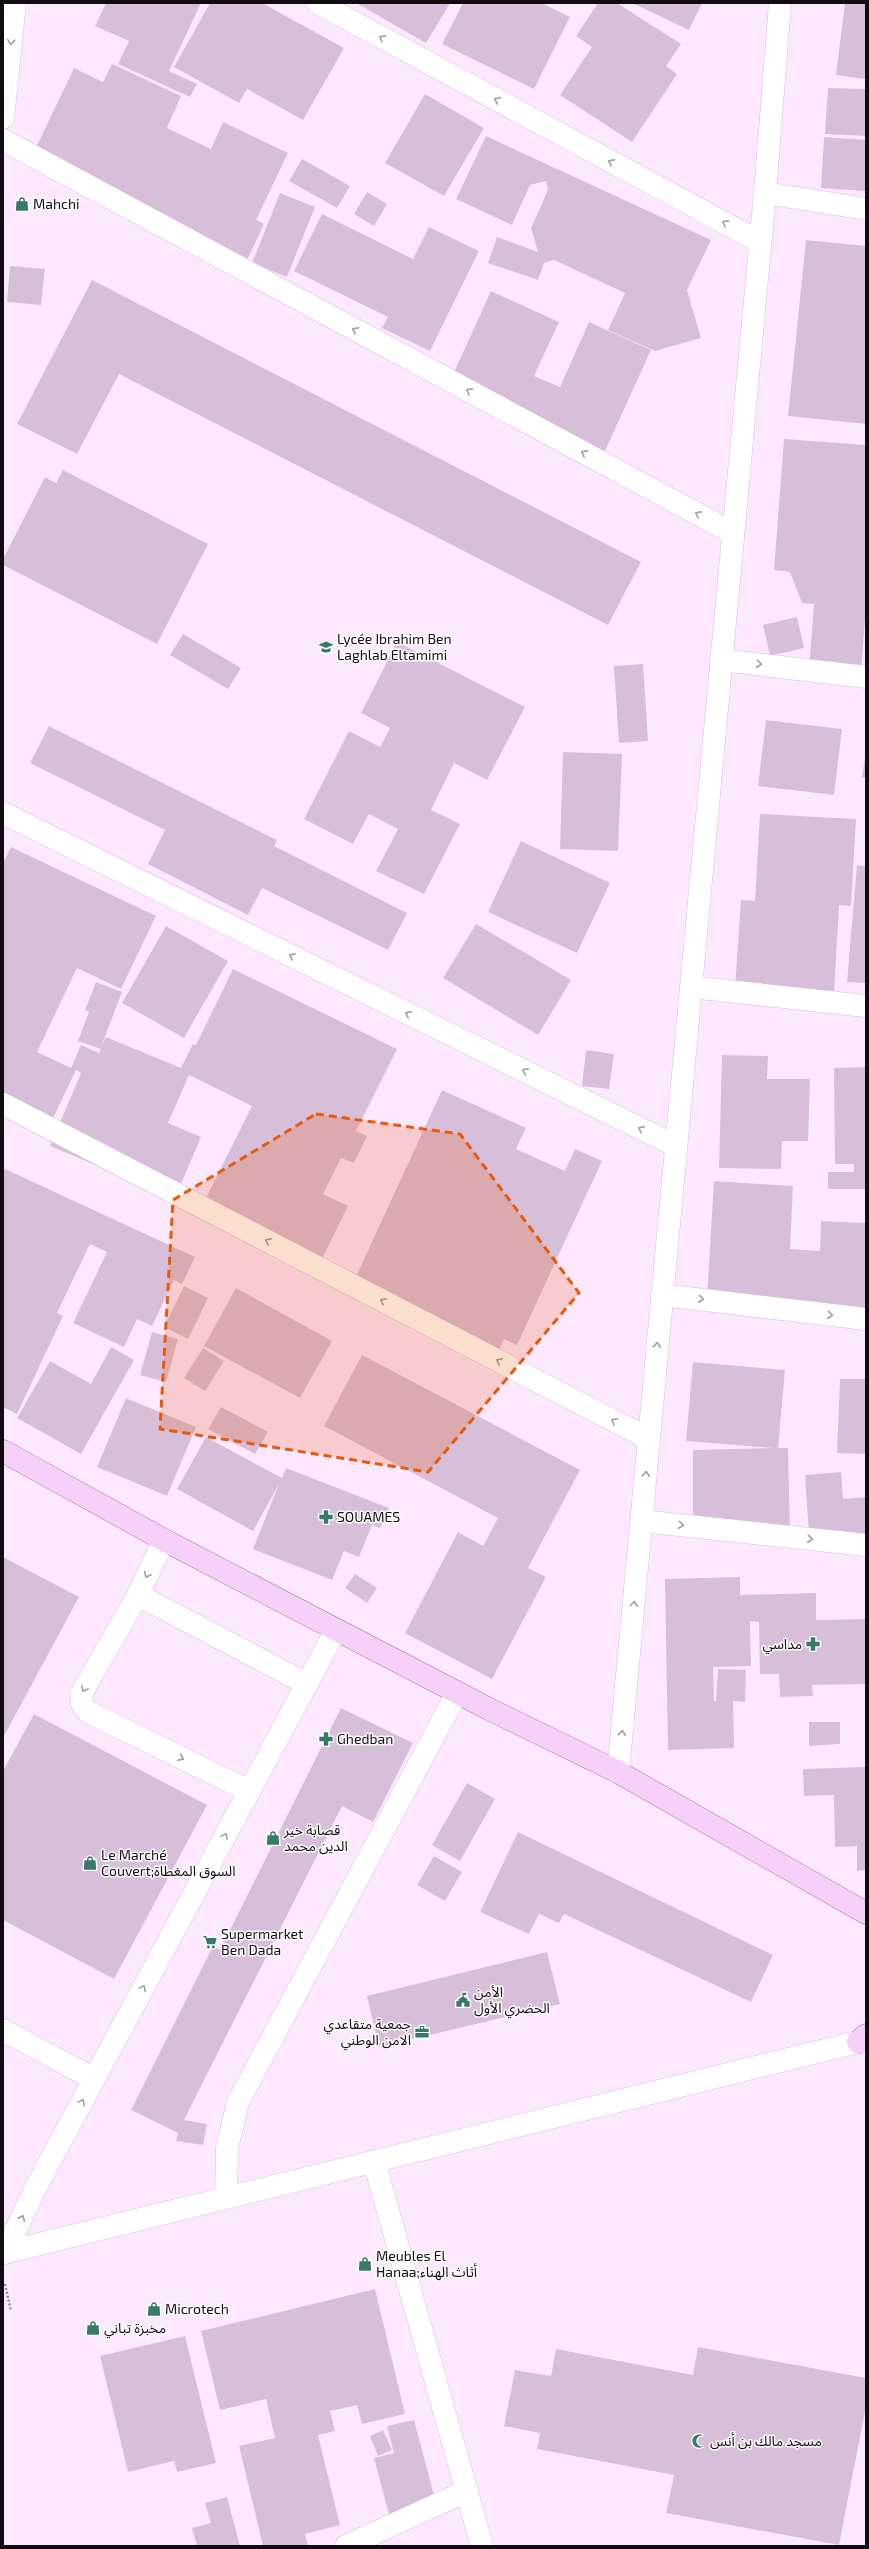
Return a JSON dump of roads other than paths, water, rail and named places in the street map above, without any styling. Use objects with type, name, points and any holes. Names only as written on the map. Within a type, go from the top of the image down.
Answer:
[{"type":"main road","points":[[3,1451],[164,1540],[336,1630],[457,1693],[618,1772],[866,1913]]},
{"type":"street","points":[[3,118],[15,3]]},
{"type":"street","points":[[318,3],[760,242]]},
{"type":"street","points":[[618,1772],[765,193],[780,3]]},
{"type":"street","points":[[3,140],[733,533]]},
{"type":"street","points":[[765,193],[866,209]]},
{"type":"street","points":[[721,660],[866,677]]},
{"type":"street","points":[[3,813],[676,1146]]},
{"type":"street","points":[[690,987],[866,1006]]},
{"type":"street","points":[[3,1104],[649,1439]]},
{"type":"street","points":[[662,1295],[866,1319]]},
{"type":"street","points":[[642,1521],[866,1545]]},
{"type":"street","points":[[164,1540],[138,1595],[81,1694],[82,1704],[88,1712],[249,1791]]},
{"type":"street","points":[[138,1595],[306,1684]]},
{"type":"street","points":[[4,2253],[36,2187],[336,1630]]},
{"type":"street","points":[[226,2198],[227,2148],[238,2102],[457,1693]]},
{"type":"street","points":[[3,2030],[94,2079]]},
{"type":"street","points":[[4,2253],[863,2039]]},
{"type":"street","points":[[374,2161],[482,2546]]},
{"type":"street","points":[[346,2546],[467,2491]]},
{"type":"place","name":"Mahchi","points":[[22,204]]},
{"type":"place","name":"Lycée Ibrahim Ben Laghlab Eltamimi","points":[[326,647]]},
{"type":"place","name":"SOUAMES","points":[[326,1517]]},
{"type":"place","name":"مداسي","points":[[813,1644]]},
{"type":"place","name":"Ghedban","points":[[326,1739]]},
{"type":"place","name":"قصابة خير الدين محمد","points":[[273,1838]]},
{"type":"place","name":"Le Marché Couvert;السوق المغطاة","points":[[90,1863]]},
{"type":"place","name":"Supermarket Ben Dada","points":[[210,1942]]},
{"type":"place","name":"الأمن الحضري الأول","points":[[463,2000]]},
{"type":"place","name":"جمعية متقاعدي الامن الوطني","points":[[422,2032]]},
{"type":"place","name":"Meubles El Hanaa;أثاث الهناء","points":[[365,2264]]},
{"type":"place","name":"Microtech","points":[[154,2309]]},
{"type":"place","name":"مخبزة تباني","points":[[93,2328]]},
{"type":"place","name":"مسجد مالك بن أنس","points":[[699,2441]]}]
